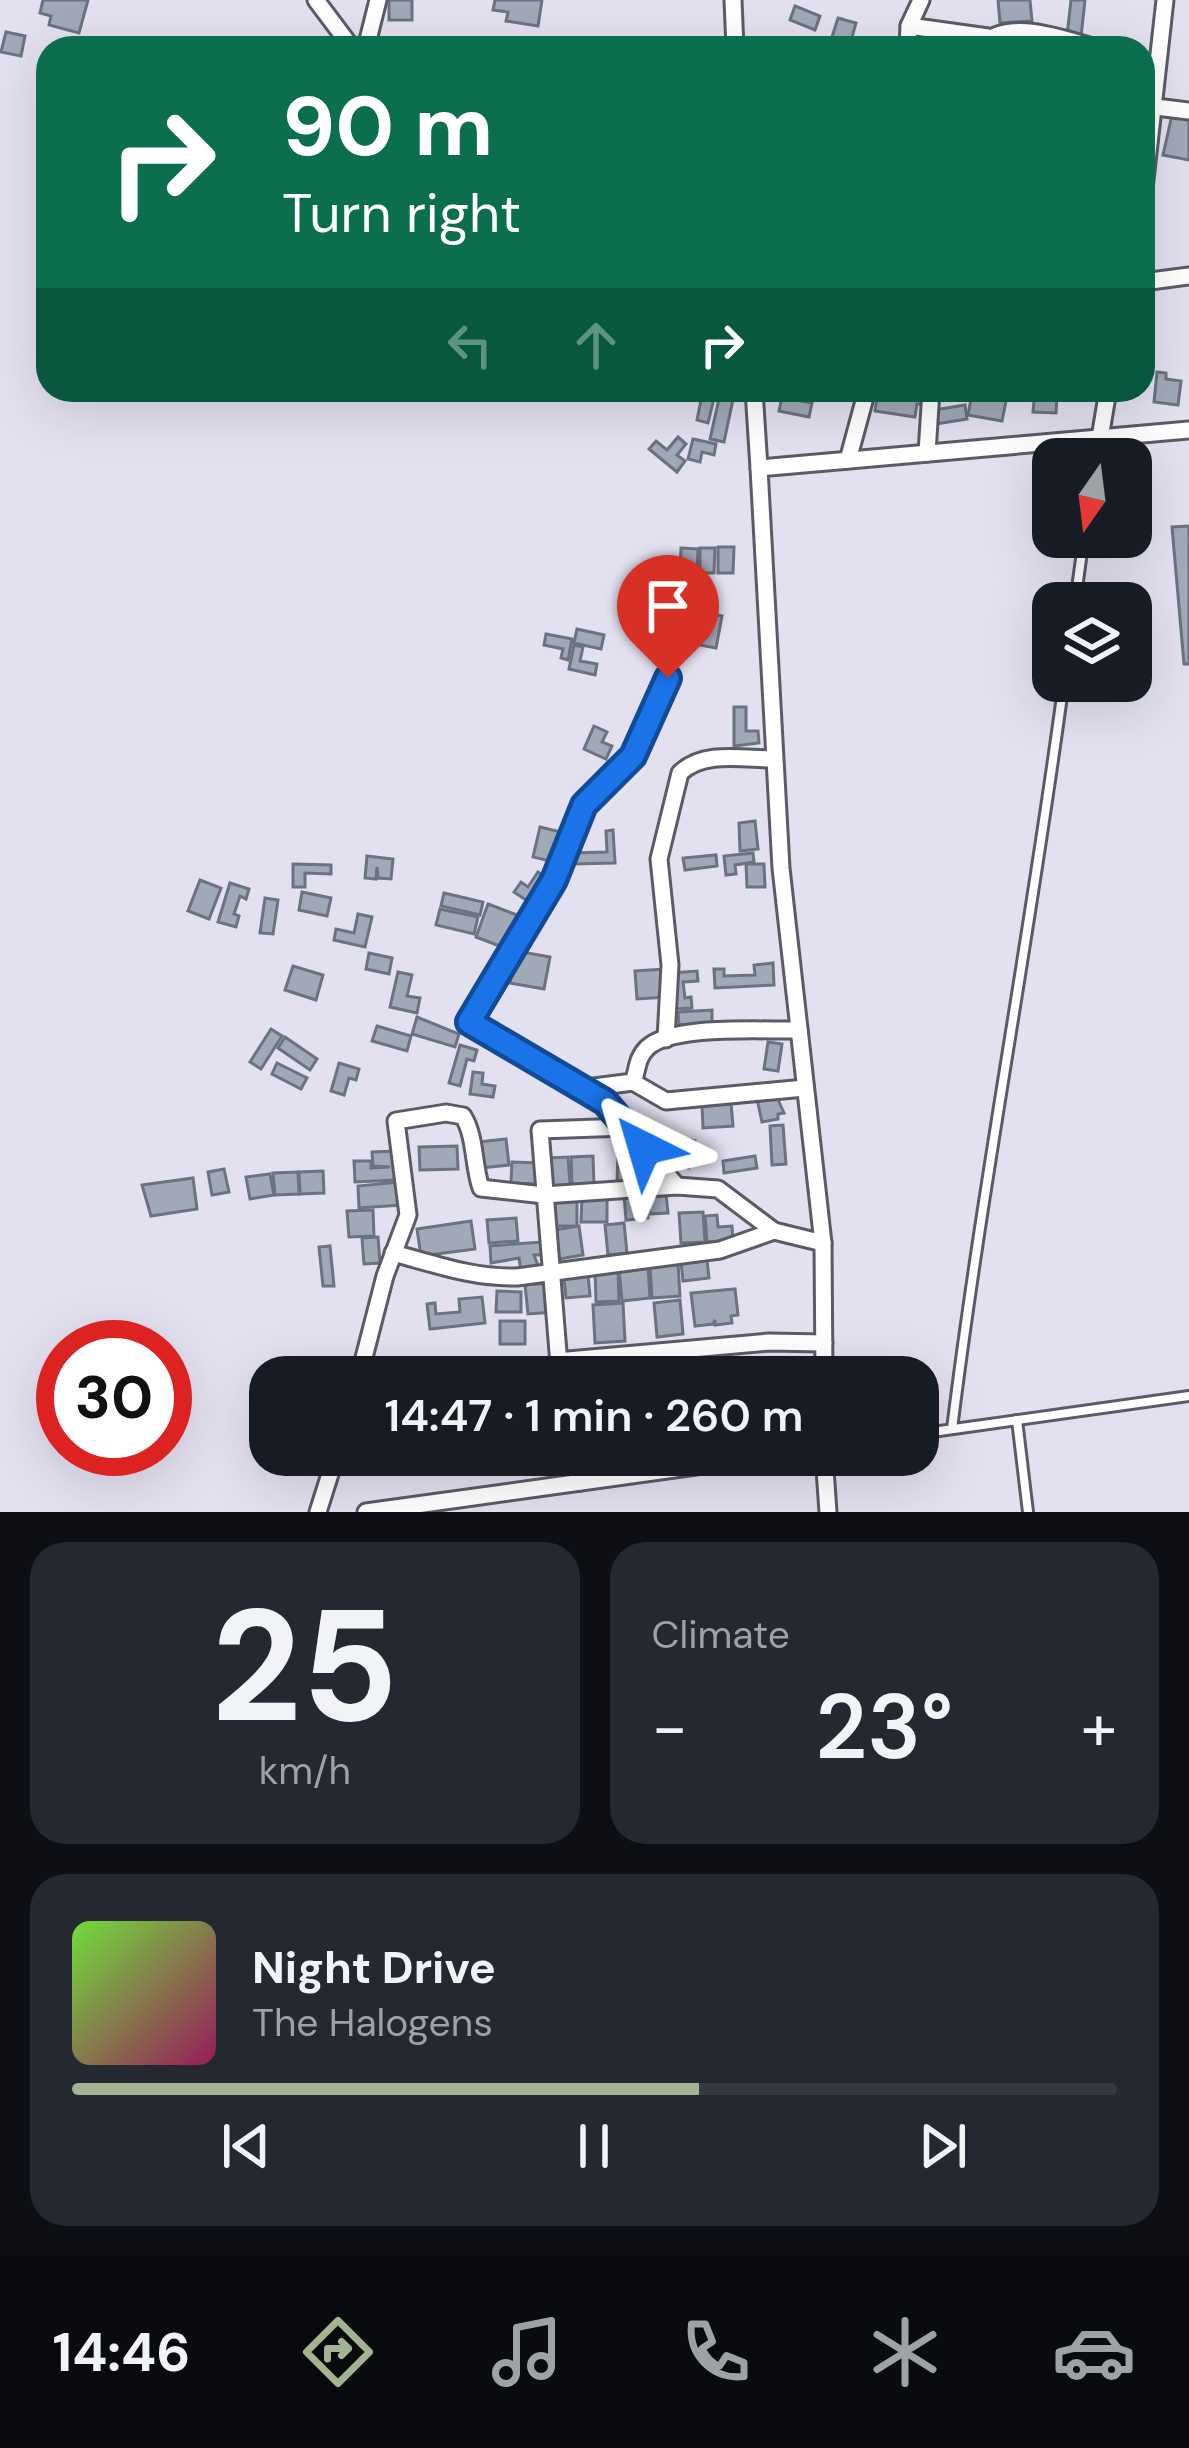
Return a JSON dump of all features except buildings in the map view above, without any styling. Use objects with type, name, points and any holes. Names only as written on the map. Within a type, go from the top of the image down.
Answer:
[{"type":"street","points":[[316,0],[343,36]]},
{"type":"street","points":[[369,36],[378,0]]},
{"type":"street","points":[[909,36],[921,0]]},
{"type":"street","points":[[1155,45],[1165,0]]},
{"type":"street","points":[[732,1],[734,36]]},
{"type":"street","points":[[909,26],[953,36]]},
{"type":"street","points":[[1006,36],[1018,32],[1053,36]]},
{"type":"street","points":[[1155,98],[1155,114]]},
{"type":"street","points":[[1156,107],[1189,111]]},
{"type":"street","points":[[1155,280],[1189,276]]},
{"type":"street","points":[[755,402],[774,760],[823,1243],[824,1356]]},
{"type":"street","points":[[848,460],[864,402]]},
{"type":"street","points":[[927,453],[930,402]]},
{"type":"street","points":[[1106,402],[1100,438],[1189,430]]},
{"type":"street","points":[[759,468],[1032,444]]},
{"type":"street","points":[[668,678],[633,756],[584,805],[554,880],[469,1022],[605,1102],[677,1186]]},
{"type":"street","points":[[666,1039],[670,965],[659,859],[680,773],[690,763],[707,759],[774,760]]},
{"type":"street","points":[[632,1082],[637,1062],[650,1045],[666,1039],[694,1033],[800,1030]]},
{"type":"street","points":[[583,1088],[632,1082],[666,1101],[805,1088]]},
{"type":"street","points":[[364,1356],[392,1253],[408,1215],[397,1121],[446,1113],[463,1116],[482,1188],[544,1195],[677,1186],[718,1189],[774,1232],[823,1243]]},
{"type":"street","points":[[557,1356],[540,1130],[626,1127]]},
{"type":"street","points":[[392,1253],[488,1278],[554,1274],[566,1268],[720,1250],[774,1232]]},
{"type":"street","points":[[660,1356],[770,1342],[824,1343]]},
{"type":"street","points":[[318,1512],[329,1476]]},
{"type":"street","points":[[580,1476],[581,1482]]},
{"type":"street","points":[[366,1512],[624,1476]]},
{"type":"street","points":[[825,1476],[828,1512]]},
{"type":"lane","points":[[952,1430],[972,1269],[1044,838],[1061,702]]},
{"type":"lane","points":[[939,1432],[1189,1396]]},
{"type":"lane","points":[[1017,1420],[1028,1512]]},
{"type":"route","points":[[644,1148],[605,1102],[469,1022],[554,880],[584,805],[633,756],[668,678]]}]
